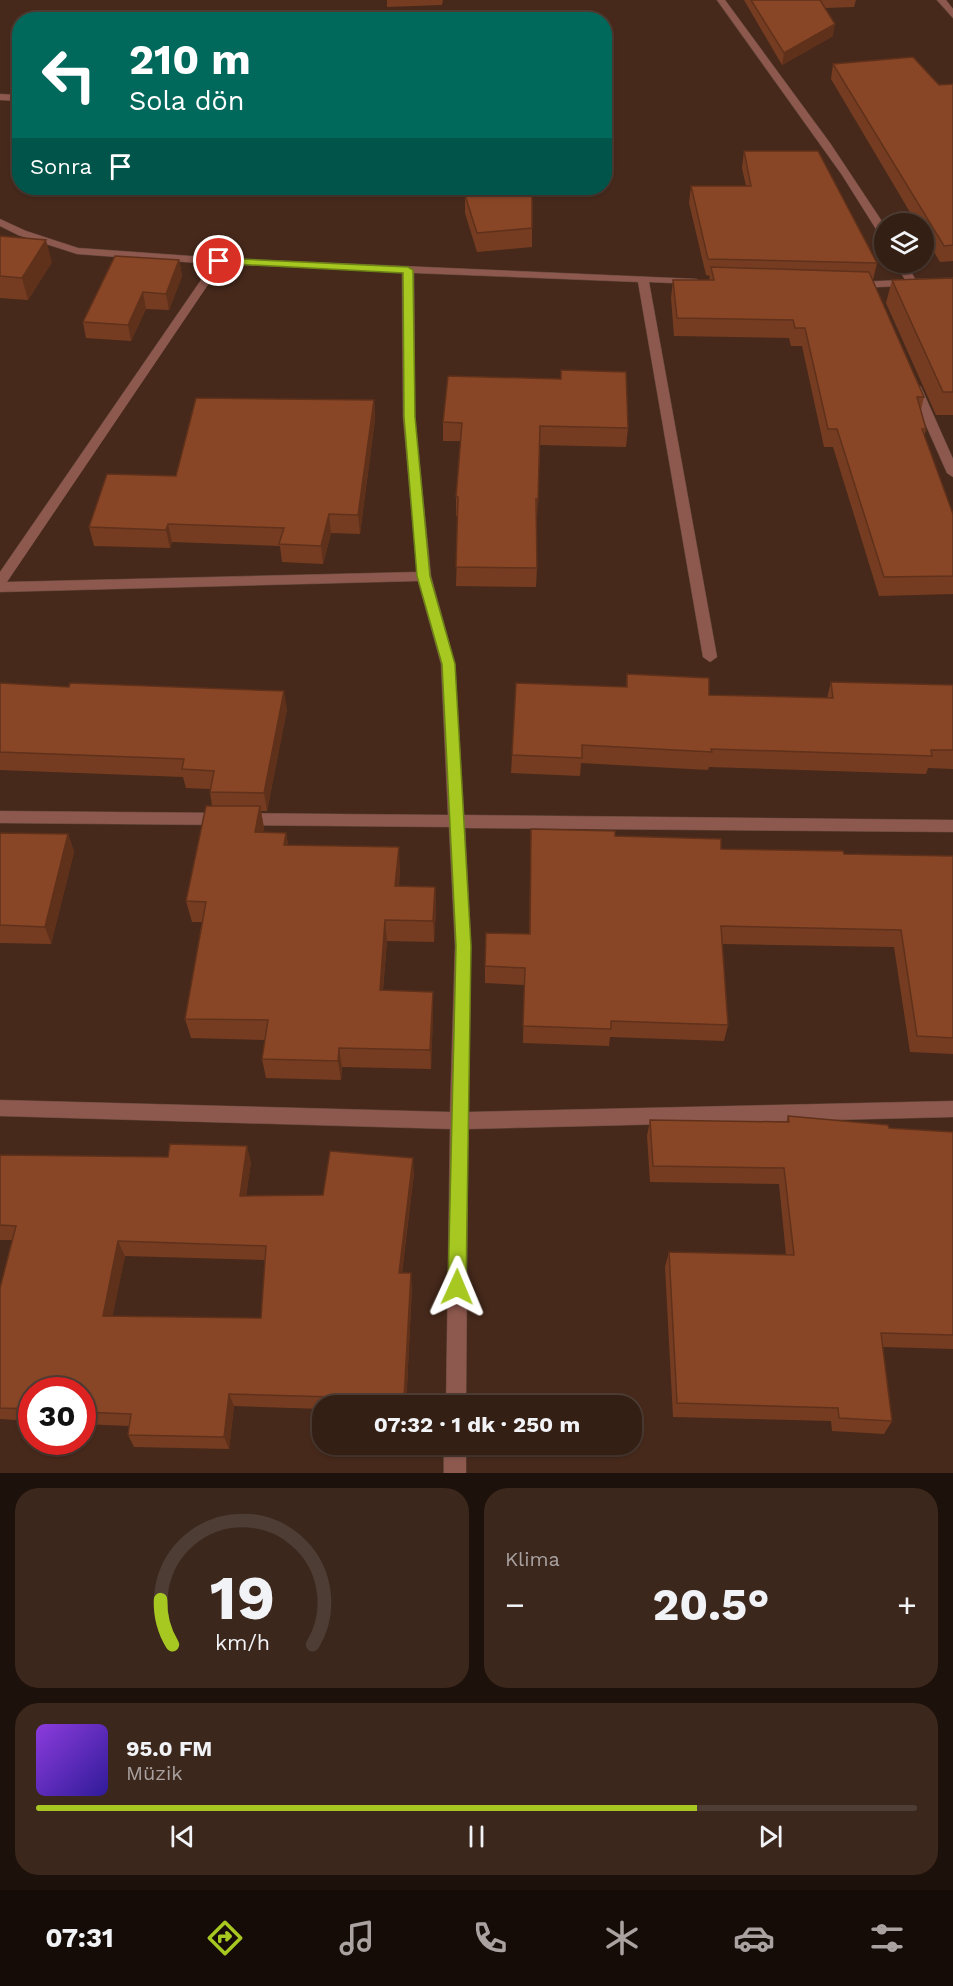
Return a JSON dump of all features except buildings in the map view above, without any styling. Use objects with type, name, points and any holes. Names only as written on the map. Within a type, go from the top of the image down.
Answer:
[{"type":"street","points":[[721,0],[864,198],[874,216]]},
{"type":"street","points":[[941,0],[953,15]]},
{"type":"street","points":[[0,222],[22,233],[77,251],[219,261],[702,281]]},
{"type":"street","points":[[0,582],[219,261]]},
{"type":"street","points":[[408,270],[409,417],[424,576],[448,664],[463,946],[456,1395]]},
{"type":"street","points":[[906,273],[912,283]]},
{"type":"street","points":[[643,279],[710,657]]},
{"type":"street","points":[[846,284],[872,290],[912,283],[953,281]]},
{"type":"street","points":[[911,379],[953,472]]},
{"type":"street","points":[[0,587],[424,576]]},
{"type":"street","points":[[0,817],[953,826]]},
{"type":"street","points":[[0,1108],[459,1121],[953,1109]]},
{"type":"street","points":[[455,1455],[455,1473]]},
{"type":"route","points":[[219,261],[408,270],[409,417],[424,576],[448,664],[463,946],[457,1287]]}]
